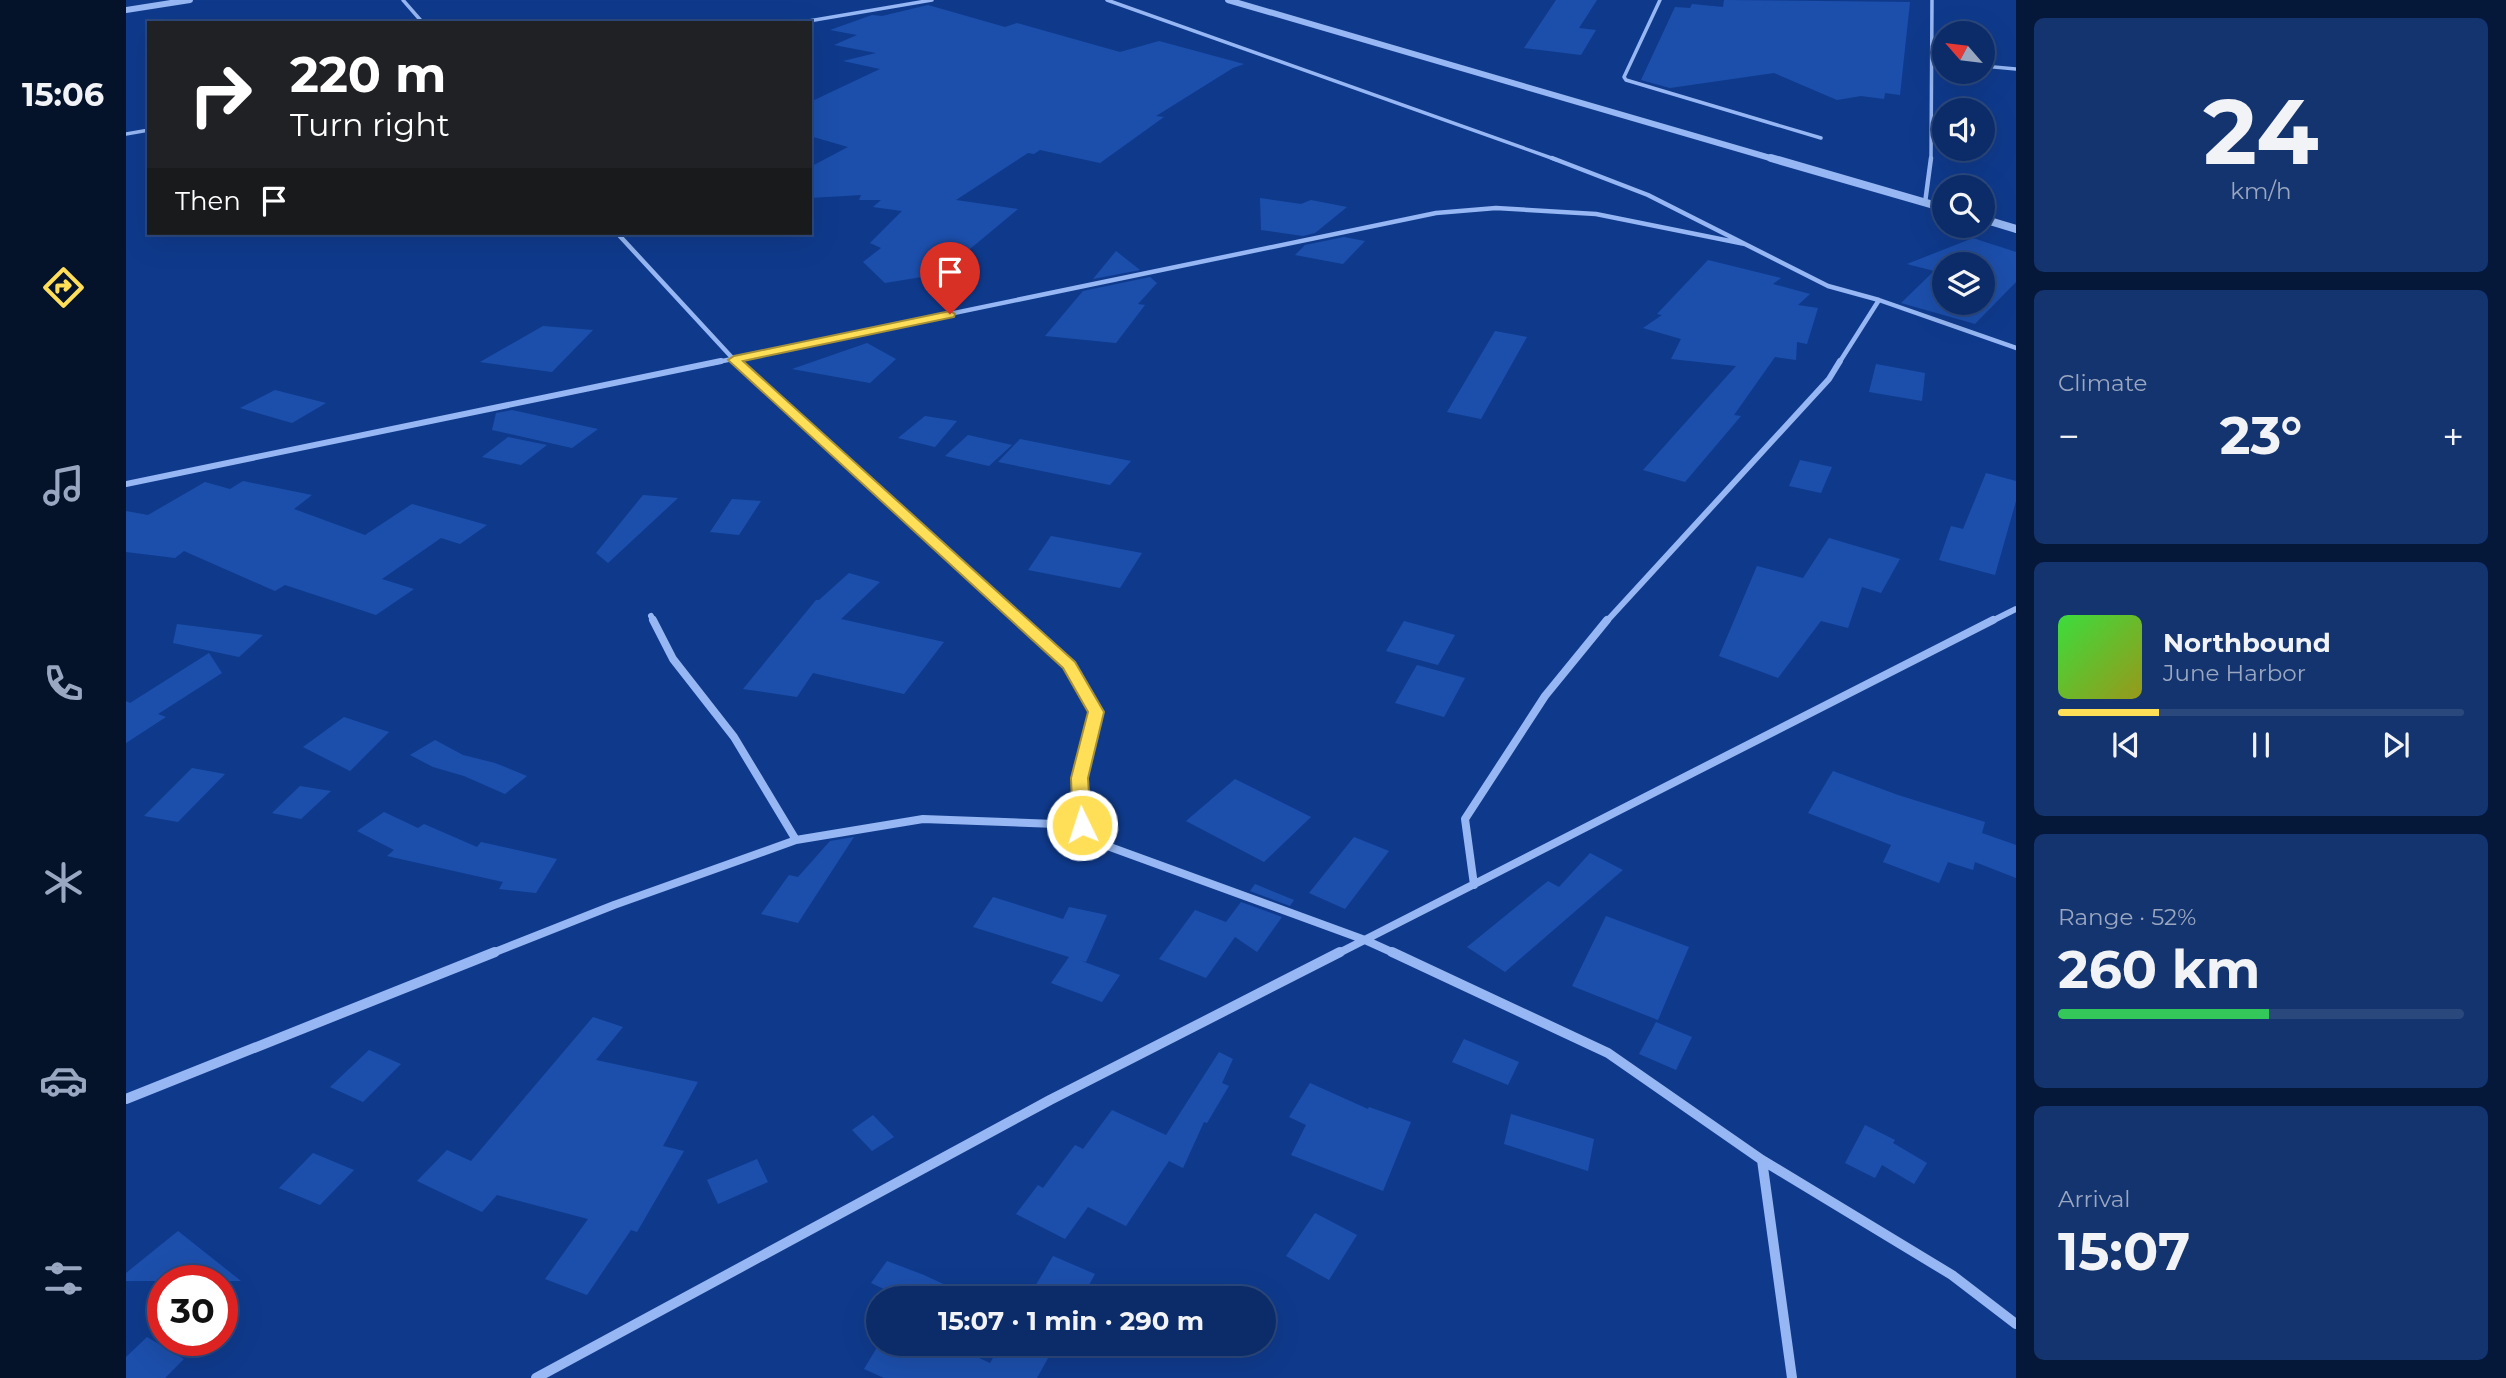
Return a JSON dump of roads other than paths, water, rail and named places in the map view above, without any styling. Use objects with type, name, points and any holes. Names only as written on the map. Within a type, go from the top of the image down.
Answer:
[{"type":"street","points":[[126,10],[190,0]]},
{"type":"street","points":[[403,0],[422,21]]},
{"type":"street","points":[[809,21],[932,0]]},
{"type":"street","points":[[1107,0],[1506,140],[1648,195],[1828,286],[1879,300],[2016,348]]},
{"type":"street","points":[[1228,0],[1932,205]]},
{"type":"street","points":[[1660,0],[1626,80],[1821,138]]},
{"type":"street","points":[[1932,0],[1932,21]]},
{"type":"street","points":[[1925,203],[1931,170],[1932,63]]},
{"type":"street","points":[[1995,67],[2016,69]]},
{"type":"street","points":[[126,134],[147,131]]},
{"type":"street","points":[[126,484],[1436,213],[1496,208],[1596,214],[1745,244]]},
{"type":"street","points":[[1995,223],[2016,229]]},
{"type":"street","points":[[619,235],[734,360],[1069,665],[1096,712],[1079,778],[1082,825]]},
{"type":"street","points":[[1474,885],[1465,819],[1545,696],[1607,621],[1829,379],[1879,300]]},
{"type":"street","points":[[536,1378],[1050,1100],[2016,609]]},
{"type":"street","points":[[650,616],[673,659],[734,737],[796,840]]},
{"type":"street","points":[[126,1099],[614,905],[796,840],[923,819],[1082,825],[1110,847],[1365,940],[1608,1053],[1762,1160],[1952,1275],[2016,1324]]},
{"type":"street","points":[[1762,1160],[1793,1378]]}]
